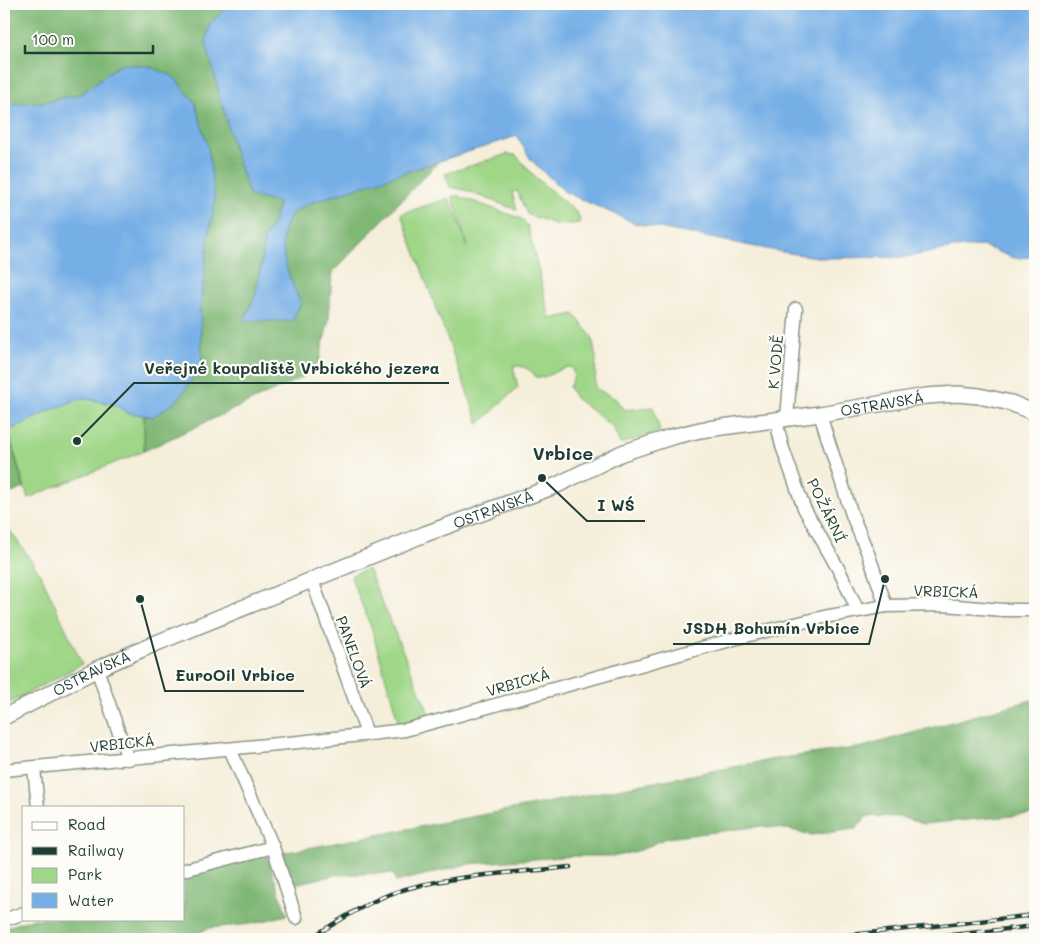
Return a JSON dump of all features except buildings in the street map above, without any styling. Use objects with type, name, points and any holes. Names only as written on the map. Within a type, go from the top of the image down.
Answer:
[{"type":"main road","name":"OSTRAVSKÁ","points":[[4,717],[96,669],[425,534],[540,492],[601,462],[643,445],[700,430],[820,414],[926,396],[958,394],[979,396],[997,399],[1035,414]]},
{"type":"street","name":"K VODĚ","points":[[781,419],[796,309]]},
{"type":"street","name":"POŽÁRNÍ","points":[[820,414],[852,515],[869,556],[886,606]]},
{"type":"street","name":"POŽÁRNÍ","points":[[781,419],[782,446],[804,508],[840,572],[858,610]]},
{"type":"street","name":"PANELOVÁ","points":[[312,580],[367,734]]},
{"type":"street","name":"VRBICKÁ","points":[[4,770],[230,749],[405,730],[698,648],[858,610],[886,606],[945,605],[1003,610],[1035,610]]},
{"type":"street","points":[[96,669],[128,759]]},
{"type":"street","points":[[230,749],[273,847],[296,918]]},
{"type":"street","points":[[34,768],[38,806]]},
{"type":"street","points":[[185,870],[273,847]]},
{"type":"street","points":[[4,920],[22,914]]},
{"type":"green space","points":[[4,4],[231,4],[210,23],[279,203],[273,223],[264,238],[255,296],[244,320],[301,303],[284,258],[283,234],[293,213],[310,203],[440,160],[332,273],[329,319],[319,362],[303,377],[144,451],[144,415],[153,417],[202,364],[200,310],[215,201],[120,64],[81,94],[45,102],[4,104]]},
{"type":"green space","points":[[507,154],[516,155],[535,177],[577,213],[580,218],[579,223],[557,225],[527,214],[517,191],[512,192],[517,210],[465,190],[450,187],[445,174]]},
{"type":"green space","points":[[452,196],[458,196],[522,219],[528,227],[550,319],[574,314],[592,337],[596,358],[595,388],[616,399],[624,410],[653,407],[660,431],[620,444],[613,427],[575,398],[569,387],[574,375],[571,367],[545,377],[536,377],[526,368],[513,366],[518,387],[479,424],[401,214],[449,198],[468,247]]},
{"type":"green space","points":[[82,398],[113,404],[128,413],[144,415],[144,451],[28,498],[8,431],[49,411]]},
{"type":"green space","points":[[8,431],[24,488],[4,496],[4,433]]},
{"type":"green space","points":[[7,526],[41,575],[82,664],[4,706],[4,528]]},
{"type":"green space","points":[[368,569],[428,711],[429,719],[404,724],[400,724],[398,721],[371,627],[351,578],[352,575]]},
{"type":"green space","points":[[1035,699],[1035,814],[923,824],[900,817],[867,816],[856,829],[810,835],[792,830],[762,826],[666,838],[641,850],[617,856],[574,856],[468,864],[396,882],[393,873],[336,875],[294,884],[282,853],[775,759],[862,747]]},
{"type":"green space","points":[[266,854],[287,915],[252,924],[209,928],[186,939],[4,939],[4,928],[28,920],[185,920],[185,876]]},
{"type":"water","points":[[231,4],[1035,4],[1035,257],[1014,258],[983,246],[953,248],[906,257],[824,258],[782,252],[634,223],[565,192],[531,160],[517,136],[310,203],[297,210],[287,223],[283,234],[283,246],[287,270],[301,303],[292,321],[244,321],[255,296],[264,238],[273,223],[279,203],[250,196],[236,157],[206,43],[210,23]]},
{"type":"water","points":[[120,64],[148,66],[173,76],[195,102],[208,147],[215,201],[200,310],[202,364],[179,399],[153,417],[128,413],[113,404],[82,398],[49,411],[4,433],[4,104],[45,102],[81,94]]},
{"type":"railway","points":[[309,939],[371,903],[393,893],[413,887],[457,878],[570,867]]},
{"type":"railway","points":[[813,939],[1035,915]]},
{"type":"railway","points":[[914,939],[1035,926]]},
{"type":"place","name":"Veřejné koupaliště Vrbického jezera","points":[[77,441]]},
{"type":"place","name":"I WŚ","points":[[542,478]]},
{"type":"place","name":"JSDH Bohumín Vrbice","points":[[885,579]]},
{"type":"place","name":"EuroOil Vrbice","points":[[140,599]]},
{"type":"district","name":"Vrbice","points":[[563,453]]}]
